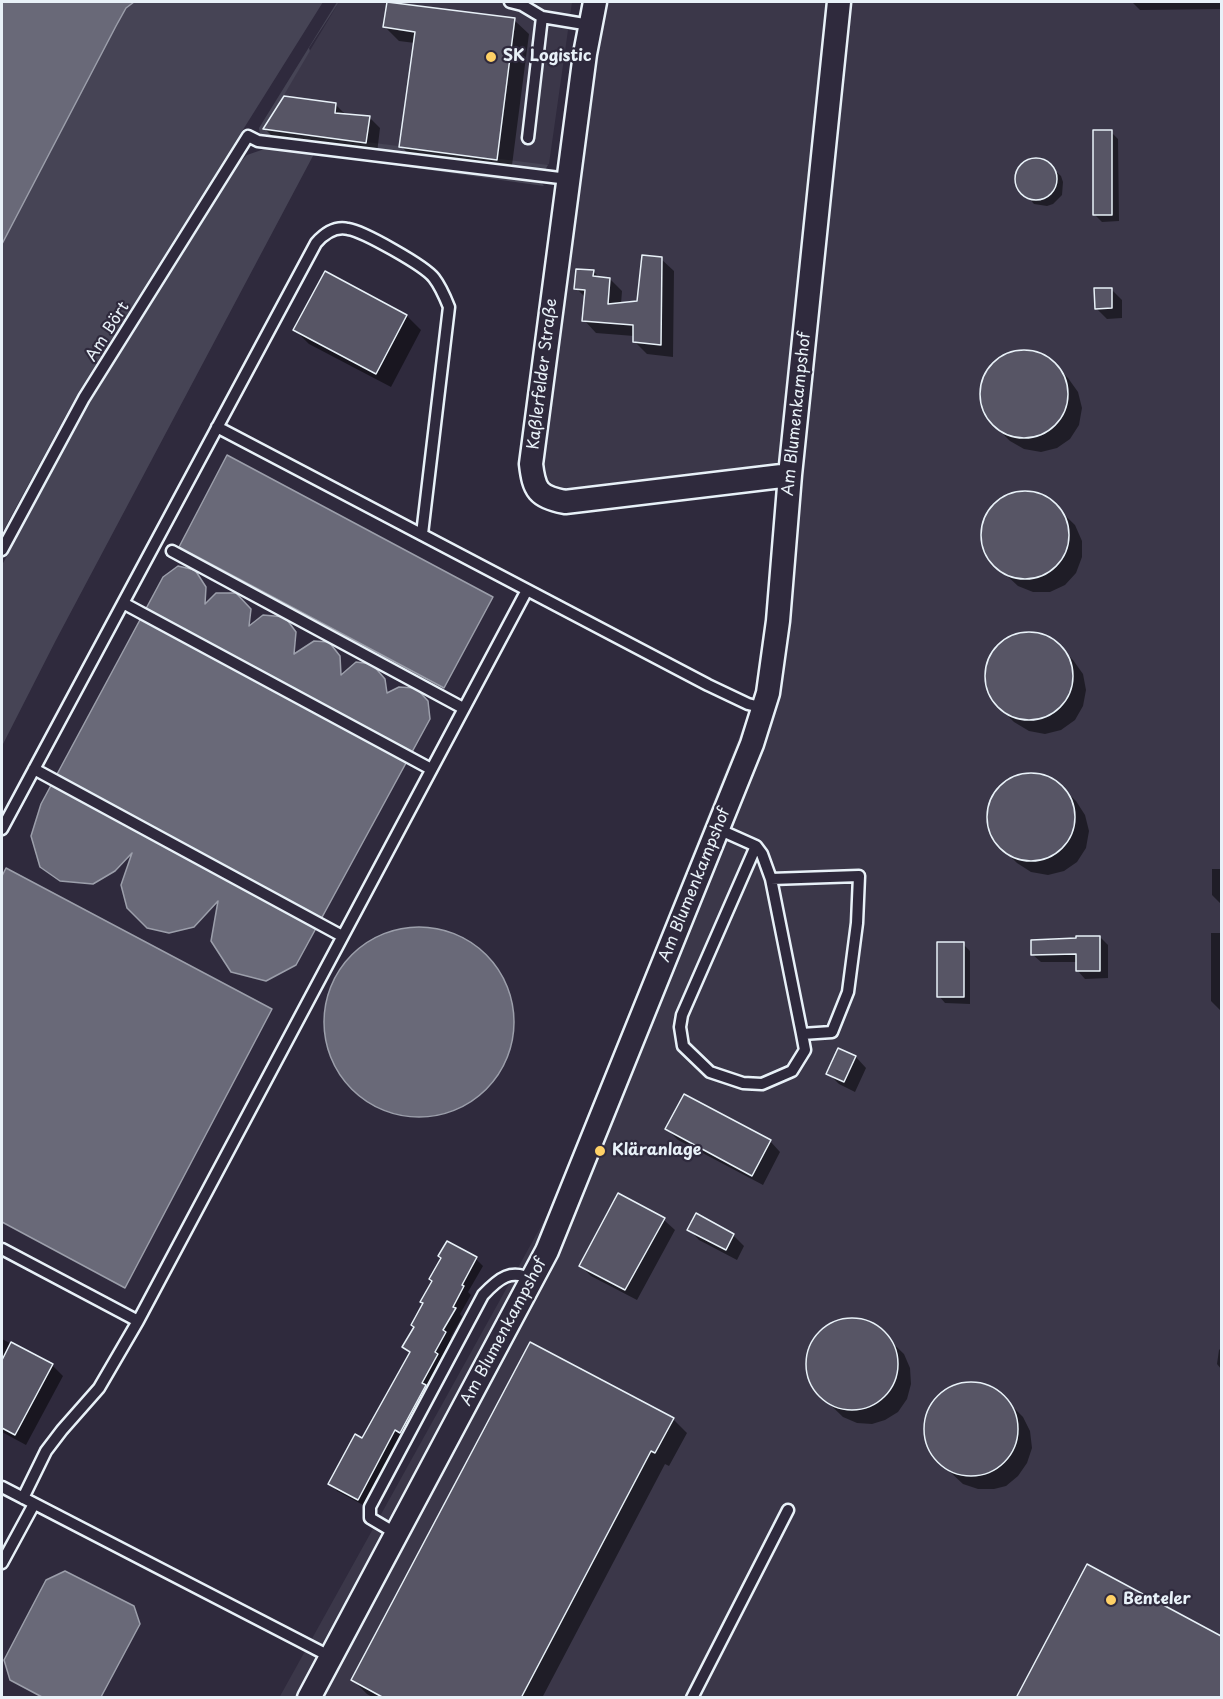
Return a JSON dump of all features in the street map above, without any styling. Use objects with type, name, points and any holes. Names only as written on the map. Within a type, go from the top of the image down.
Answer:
[{"type":"street","name":"Kaßlerfelder Straße","points":[[595,2],[568,179],[531,464],[533,483],[540,493],[549,499],[565,502],[790,475]]},
{"type":"street","name":"Am Blumenkampshof","points":[[309,1698],[547,1251],[752,744],[764,708],[778,621],[790,475],[839,2]]},
{"type":"lane","points":[[510,2],[542,17],[590,25]]},
{"type":"lane","points":[[528,138],[542,17]]},
{"type":"lane","name":"Am Bört","points":[[2,550],[84,398],[248,136],[258,141],[568,179]]},
{"type":"lane","points":[[2,830],[316,243],[325,234],[336,229],[347,228],[359,232],[421,266],[433,276],[449,307],[422,534]]},
{"type":"lane","points":[[217,427],[708,685],[748,704],[764,708]]},
{"type":"lane","points":[[172,551],[463,708]]},
{"type":"lane","points":[[2,1563],[29,1501],[46,1451],[99,1388],[138,1321],[526,590]]},
{"type":"lane","points":[[123,603],[431,769]]},
{"type":"lane","points":[[34,769],[342,936]]},
{"type":"lane","points":[[718,829],[756,846],[762,854],[771,879],[805,1050],[792,1071],[762,1084],[743,1083],[710,1072],[683,1046],[680,1027],[682,1014],[756,846]]},
{"type":"lane","points":[[771,879],[859,876],[857,923],[848,992],[832,1032],[802,1034]]},
{"type":"lane","points":[[2,1249],[138,1321]]},
{"type":"lane","points":[[397,1534],[370,1518],[370,1507],[380,1486],[483,1295],[494,1283],[509,1276],[520,1273],[533,1280]]},
{"type":"lane","points":[[2,1487],[331,1657]]},
{"type":"lane","points":[[692,1698],[788,1510]]},
{"type":"shaded area","points":[[134,2],[323,2],[78,393],[2,533],[2,244],[110,37],[126,8]]},
{"type":"shaded area","points":[[337,2],[339,2],[309,48],[310,51],[264,129],[548,165],[545,170],[260,134],[259,128]]},
{"type":"shaded area","points":[[339,2],[572,2],[549,164],[545,166],[263,129]]},
{"type":"shaded area","points":[[595,2],[1221,2],[1221,1697],[279,1698],[550,1210],[775,647],[790,475],[565,502],[533,483]]},
{"type":"shaded area","points":[[270,147],[540,181],[544,186],[314,154],[2,746],[2,565],[92,399],[235,167],[247,155]]},
{"type":"water","points":[[2,2],[134,2],[126,8],[116,26],[2,244]]},
{"type":"water","points":[[227,455],[493,597],[444,688],[179,547]]},
{"type":"water","points":[[178,566],[195,570],[206,587],[205,604],[216,593],[236,593],[251,609],[249,626],[263,615],[285,617],[296,632],[294,654],[314,641],[329,642],[340,656],[341,675],[356,662],[372,664],[385,679],[387,693],[399,687],[416,688],[428,701],[430,719],[296,965],[266,981],[231,972],[211,941],[218,901],[194,927],[169,933],[147,928],[127,908],[121,885],[132,853],[115,871],[93,884],[60,881],[40,867],[31,836],[41,804],[163,577]]},
{"type":"water","points":[[6,868],[272,1009],[125,1288],[2,1222],[2,876]]},
{"type":"water","points":[[410,927],[428,927],[464,938],[486,955],[498,969],[507,986],[514,1022],[507,1058],[498,1075],[486,1089],[464,1106],[447,1113],[428,1117],[410,1117],[374,1106],[352,1089],[340,1075],[328,1050],[324,1031],[324,1013],[335,977],[352,955],[366,943],[391,931]]},
{"type":"water","points":[[65,1571],[134,1606],[140,1624],[101,1697],[42,1697],[10,1680],[4,1660],[46,1580]]},
{"type":"building","points":[[387,2],[515,18],[497,160],[399,147],[415,32],[383,27]]},
{"type":"building","points":[[284,96],[336,103],[335,113],[370,116],[366,143],[263,129]]},
{"type":"building","points":[[1093,130],[1112,130],[1112,215],[1093,215]]},
{"type":"building","points":[[1036,158],[1044,159],[1051,164],[1056,171],[1056,187],[1051,194],[1044,199],[1036,200],[1028,199],[1021,194],[1016,187],[1015,179],[1016,171],[1021,164],[1028,159]]},
{"type":"building","points":[[642,255],[662,257],[661,345],[633,342],[633,325],[582,321],[585,290],[574,289],[576,269],[594,270],[593,276],[610,278],[608,304],[637,301]]},
{"type":"building","points":[[325,271],[407,315],[376,374],[293,330]]},
{"type":"building","points":[[1094,288],[1112,288],[1112,308],[1095,309]]},
{"type":"building","points":[[1024,350],[1041,353],[1055,363],[1065,377],[1068,394],[1065,411],[1055,425],[1041,435],[1024,438],[1007,435],[993,425],[983,411],[980,394],[983,377],[993,363],[1007,353]]},
{"type":"building","points":[[1025,491],[1042,494],[1056,504],[1066,518],[1069,535],[1066,552],[1056,566],[1042,576],[1025,579],[1008,576],[994,566],[984,552],[981,535],[984,518],[994,504],[1008,494]]},
{"type":"building","points":[[1029,632],[1046,635],[1060,645],[1070,659],[1073,676],[1070,693],[1060,707],[1046,717],[1029,720],[1012,717],[998,707],[988,693],[985,676],[988,659],[998,645],[1012,635]]},
{"type":"building","points":[[1031,773],[1048,776],[1062,786],[1072,800],[1075,817],[1072,834],[1062,848],[1048,858],[1031,861],[1014,858],[1000,848],[990,834],[987,817],[990,800],[1000,786],[1014,776]]},
{"type":"building","points":[[1076,936],[1100,936],[1100,971],[1076,971],[1076,954],[1031,955],[1031,940],[1076,938]]},
{"type":"building","points":[[937,942],[964,942],[964,997],[937,997]]},
{"type":"building","points":[[838,1048],[856,1056],[844,1082],[826,1074]]},
{"type":"building","points":[[684,1094],[771,1140],[752,1176],[665,1129]]},
{"type":"building","points":[[618,1193],[665,1218],[625,1290],[579,1266]]},
{"type":"building","points":[[696,1213],[734,1234],[726,1250],[687,1230]]},
{"type":"building","points":[[447,1241],[477,1257],[462,1285],[464,1286],[453,1307],[456,1308],[443,1330],[446,1332],[435,1352],[438,1354],[422,1383],[426,1385],[400,1433],[395,1430],[358,1500],[328,1484],[355,1434],[362,1438],[410,1352],[402,1347],[414,1327],[411,1325],[432,1281],[429,1279],[441,1258],[438,1256]]},
{"type":"building","points":[[852,1318],[869,1322],[884,1332],[894,1347],[898,1364],[894,1381],[884,1396],[869,1406],[852,1410],[835,1406],[820,1396],[810,1381],[806,1364],[810,1347],[820,1332],[835,1322]]},
{"type":"building","points":[[11,1342],[53,1364],[15,1435],[2,1428],[2,1360]]},
{"type":"building","points":[[530,1342],[674,1418],[655,1453],[651,1451],[521,1698],[384,1698],[351,1680]]},
{"type":"building","points":[[971,1382],[989,1386],[1004,1396],[1014,1411],[1018,1429],[1014,1447],[1004,1462],[989,1472],[971,1476],[953,1472],[938,1462],[928,1447],[924,1429],[928,1411],[938,1396],[953,1386]]},
{"type":"building","name":"Benteler","points":[[1087,1564],[1221,1636],[1221,1698],[1016,1698]]},
{"type":"place","name":"SK Logistic","points":[[491,57]]},
{"type":"place","name":"Kläranlage","points":[[600,1151]]},
{"type":"place","name":"Benteler","points":[[1111,1600]]}]
